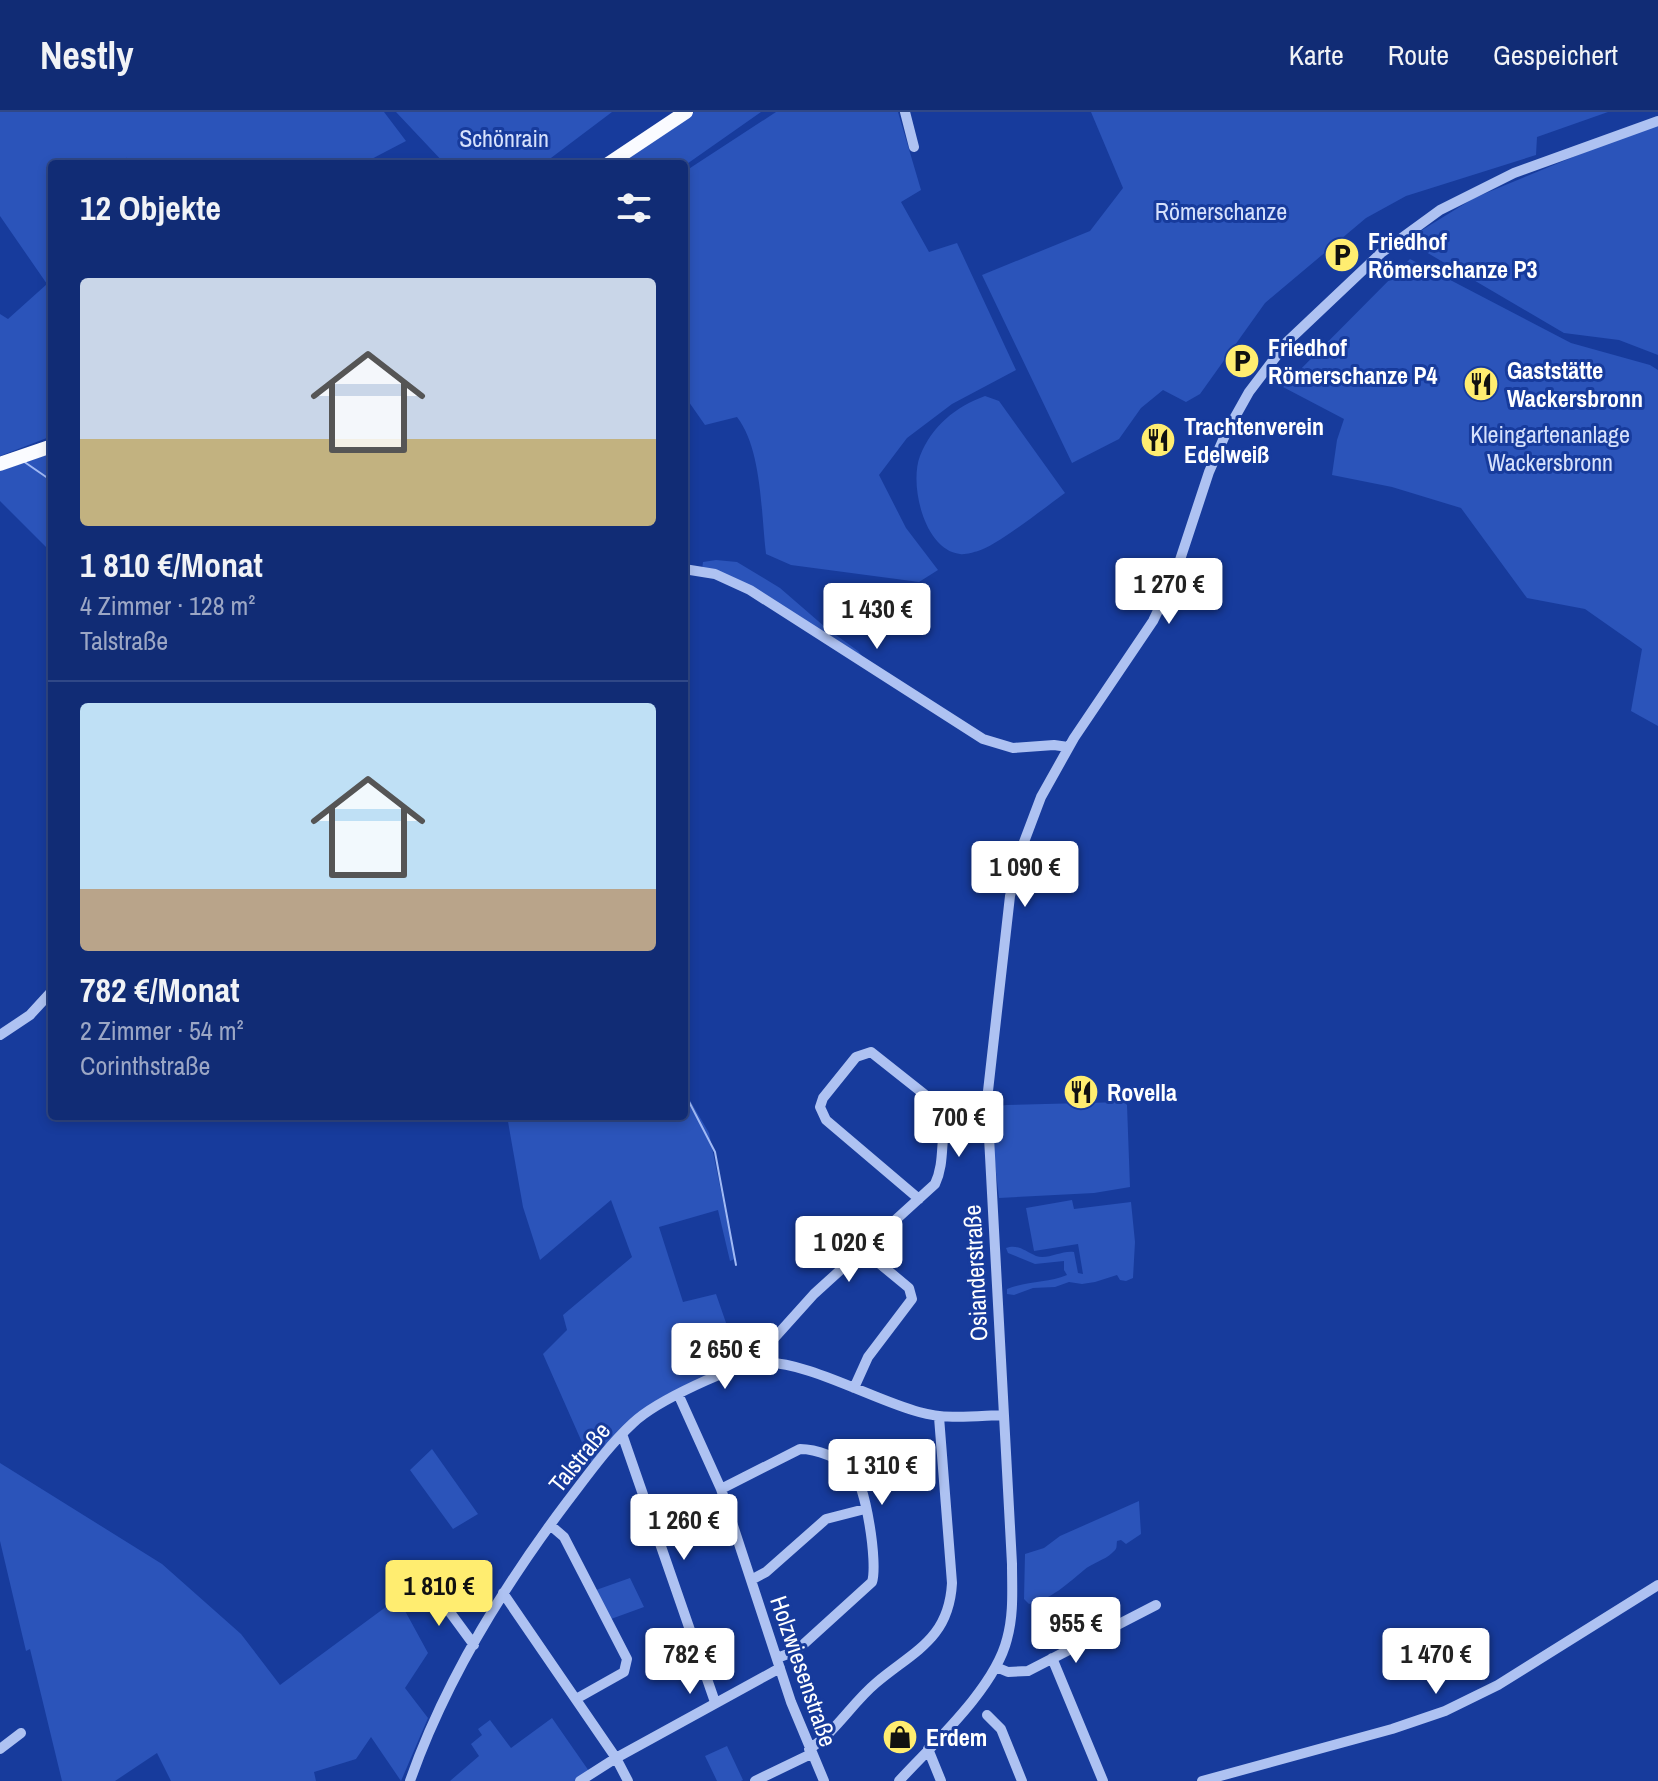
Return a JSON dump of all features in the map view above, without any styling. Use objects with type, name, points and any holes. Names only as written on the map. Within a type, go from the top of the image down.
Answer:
[{"type":"main road","points":[[614,160],[686,112]]},
{"type":"main road","points":[[0,464],[48,447]]},
{"type":"street","points":[[905,112],[914,147]]},
{"type":"street","name":"Osianderstraße","points":[[899,1781],[968,1705],[996,1667],[1008,1637],[1012,1593],[987,1103],[1012,889],[1034,814],[1071,743],[1138,644],[1167,593],[1209,472],[1233,420],[1263,372],[1297,331],[1392,244],[1452,203],[1503,178],[1658,121]]},
{"type":"street","points":[[688,570],[715,574],[750,590],[983,739],[1013,748],[1071,743]]},
{"type":"street","points":[[0,1035],[30,1015],[48,995]]},
{"type":"street","points":[[919,1199],[826,1120],[821,1113],[821,1102],[856,1057],[871,1052],[948,1113]]},
{"type":"street","points":[[762,1363],[772,1340],[814,1294],[935,1184],[948,1113],[965,1104],[987,1103]]},
{"type":"street","points":[[854,1388],[868,1357],[911,1303],[912,1297],[906,1285],[862,1249]]},
{"type":"street","name":"Talstraße","points":[[410,1781],[432,1725],[503,1593],[550,1525],[622,1434],[642,1416],[728,1371],[762,1363],[789,1366],[908,1409],[939,1417],[1003,1415]]},
{"type":"street","name":"Holzwiesenstraße","points":[[679,1396],[721,1489],[778,1663],[810,1752],[824,1781]]},
{"type":"street","points":[[755,1781],[810,1752],[876,1683],[922,1649],[939,1628],[948,1610],[952,1583],[939,1417]]},
{"type":"street","points":[[622,1434],[715,1702]]},
{"type":"street","points":[[580,1781],[796,1651],[872,1582],[875,1568],[861,1486],[854,1472],[842,1463],[806,1449],[790,1452],[721,1489]]},
{"type":"street","points":[[751,1580],[766,1572],[826,1519],[865,1509]]},
{"type":"street","points":[[550,1525],[564,1537],[627,1659],[624,1672],[576,1699]]},
{"type":"street","points":[[430,1585],[474,1645]]},
{"type":"street","points":[[1202,1781],[1392,1729],[1445,1711],[1483,1694],[1658,1585]]},
{"type":"street","points":[[503,1593],[616,1758],[628,1781]]},
{"type":"street","points":[[996,1667],[1008,1672],[1021,1672],[1156,1605]]},
{"type":"street","points":[[1052,1658],[1103,1781]]},
{"type":"street","points":[[987,1715],[1001,1729],[1022,1781]]},
{"type":"street","points":[[0,1749],[21,1733]]},
{"type":"street","points":[[928,1749],[941,1781]]},
{"type":"green space","points":[[0,112],[384,112],[406,141],[370,160],[128,160],[126,157],[127,160],[48,160],[48,438],[0,456],[0,314],[8,319],[47,284],[0,216]]},
{"type":"green space","name":"Schönrain","points":[[396,112],[612,112],[548,160],[441,160]]},
{"type":"green space","points":[[694,112],[761,112],[688,163],[688,160],[625,160]]},
{"type":"green space","points":[[776,112],[898,112],[921,190],[901,202],[929,252],[957,243],[1016,370],[952,404],[907,438],[879,475],[906,528],[938,570],[919,582],[791,565],[766,554],[756,464],[745,430],[737,417],[705,425],[688,401],[688,169]]},
{"type":"green space","name":"Römerschanze","points":[[1091,112],[1608,112],[1537,137],[1536,155],[1406,196],[1366,218],[1265,303],[1200,394],[1186,402],[1163,390],[1141,408],[1119,439],[1072,463],[982,275],[1090,231],[1123,188]]},
{"type":"green space","points":[[1658,122],[1658,355],[1619,340],[1564,333],[1414,245],[1414,235],[1474,198]]},
{"type":"green space","name":"Kleingartenanlage Wackersbronn","points":[[1410,259],[1571,343],[1650,365],[1658,370],[1658,726],[1631,711],[1642,649],[1585,609],[1527,598],[1461,508],[1392,487],[1332,475],[1337,440],[1344,419],[1283,387]]},
{"type":"green space","points":[[985,396],[999,401],[1065,493],[986,548],[960,554],[947,550],[929,529],[918,498],[917,468],[925,445],[938,427],[954,412]]},
{"type":"green space","points":[[48,454],[48,549],[0,501],[0,471]]},
{"type":"green space","points":[[703,562],[737,562],[780,588],[858,651],[870,666],[750,589],[702,570]]},
{"type":"green space","points":[[688,1097],[709,1133],[735,1259],[730,1261],[718,1210],[659,1227],[683,1302],[716,1294],[740,1363],[649,1407],[592,1465],[543,1354],[567,1330],[563,1315],[632,1257],[611,1200],[540,1260],[523,1207],[508,1120],[688,1120]]},
{"type":"green space","points":[[1124,1102],[1127,1105],[1130,1187],[1094,1193],[999,1198],[993,1107]]},
{"type":"green space","points":[[1072,1200],[1074,1209],[1131,1202],[1135,1242],[1133,1278],[1120,1280],[1117,1275],[1095,1282],[1069,1282],[1007,1294],[1007,1289],[1014,1286],[1067,1275],[1064,1261],[1035,1264],[1008,1253],[1006,1248],[1018,1247],[1041,1257],[1074,1252],[1078,1273],[1083,1274],[1078,1244],[1034,1251],[1026,1208]]},
{"type":"green space","points":[[432,1449],[478,1514],[453,1529],[410,1470]]},
{"type":"green space","points":[[0,1463],[162,1564],[241,1634],[280,1685],[398,1598],[428,1653],[405,1688],[428,1718],[401,1781],[371,1737],[356,1759],[314,1772],[316,1781],[171,1781],[157,1753],[115,1781],[62,1781],[0,1541]]},
{"type":"green space","points":[[1139,1501],[1141,1534],[1126,1544],[1117,1541],[1116,1549],[1109,1555],[1052,1595],[1029,1604],[1024,1599],[1025,1554],[1044,1548],[1060,1536]]},
{"type":"green space","points":[[630,1578],[644,1607],[611,1619],[596,1590]]},
{"type":"green space","points":[[552,1718],[591,1774],[580,1781],[450,1781],[479,1756],[471,1744],[482,1735],[478,1729],[490,1720],[511,1748]]},
{"type":"green space","points":[[727,1746],[741,1781],[717,1781],[705,1756]]},
{"type":"waterway","points":[[23,461],[48,478]]},
{"type":"waterway","points":[[688,1100],[715,1152],[736,1265]]},
{"type":"place","name":"Friedhof Römerschanze P3","points":[[1342,255]]},
{"type":"place","name":"Friedhof Römerschanze P4","points":[[1242,361]]},
{"type":"place","name":"Gaststätte Wackersbronn","points":[[1481,384]]},
{"type":"place","name":"Trachtenverein Edelweiß","points":[[1158,440]]},
{"type":"place","name":"Rovella","points":[[1081,1092]]},
{"type":"place","name":"Erdem","points":[[900,1737]]}]
